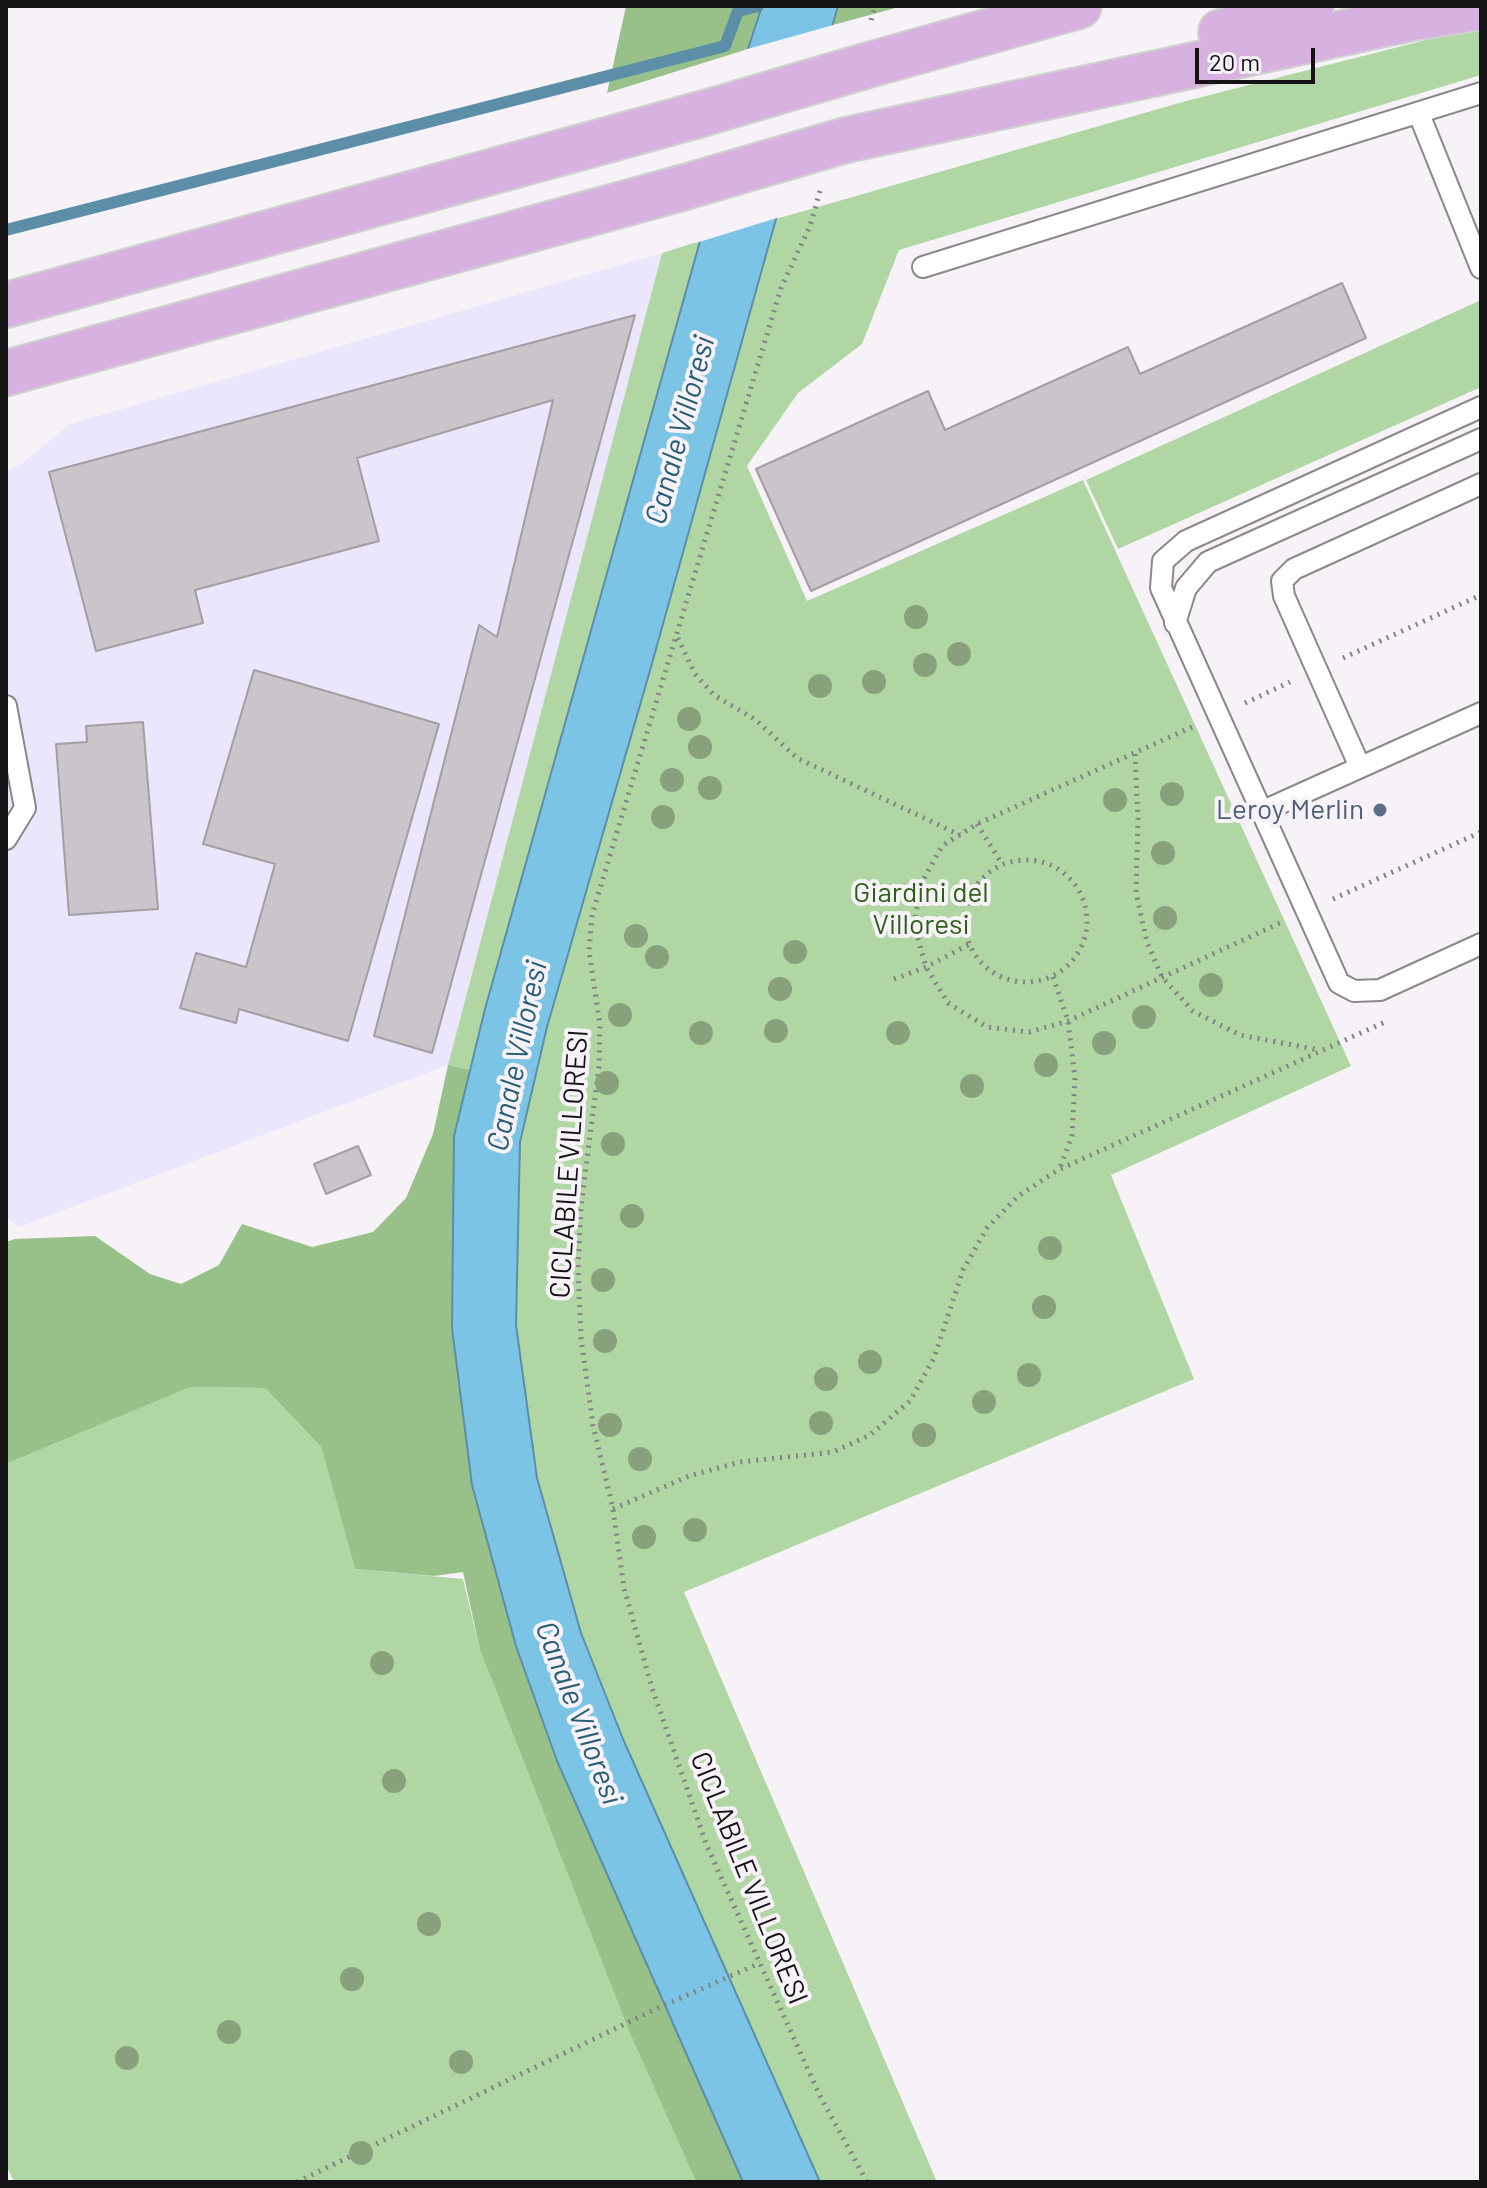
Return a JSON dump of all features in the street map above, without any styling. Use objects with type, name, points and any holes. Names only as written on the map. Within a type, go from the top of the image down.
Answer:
[{"type":"highway","points":[[16,296],[698,115],[1079,6]]},
{"type":"highway","points":[[6,373],[678,189],[1311,6]]},
{"type":"highway","points":[[846,140],[1412,18],[1481,7]]},
{"type":"highway","points":[[6,395],[54,360]]},
{"type":"lane","points":[[923,267],[1481,93]]},
{"type":"lane","points":[[1419,114],[1481,268]]},
{"type":"lane","points":[[1481,407],[1186,541],[1163,561],[1161,588],[1339,983],[1354,991],[1380,990],[1481,944]]},
{"type":"lane","points":[[1175,623],[1186,588],[1208,562],[1481,439]]},
{"type":"lane","points":[[1360,767],[1284,596],[1282,581],[1294,569],[1481,484]]},
{"type":"lane","points":[[6,706],[25,808],[6,839]]},
{"type":"lane","points":[[1261,812],[1481,713]]},
{"type":"path","name":"CICLABILE VILLORESI","points":[[810,226],[781,288],[592,915],[589,951],[600,1025],[599,1066],[581,1206],[578,1269],[580,1324],[593,1425],[613,1509],[624,1588],[652,1688],[707,1846],[820,2096],[867,2182]]},
{"type":"path","points":[[1481,595],[977,824],[942,846],[921,884],[914,925],[926,967],[948,1003],[987,1027],[1029,1032],[1068,1021],[1481,832]]},
{"type":"path","points":[[678,637],[695,674],[714,695],[756,720],[797,758],[960,835]]},
{"type":"path","points":[[1135,754],[1138,819],[1136,893],[1147,942],[1162,977],[1193,1011],[1240,1035],[1321,1051]]},
{"type":"path","points":[[977,824],[1002,864]]},
{"type":"path","points":[[1023,859],[1035,860],[1064,871],[1083,896],[1089,917],[1080,952],[1066,969],[1053,977],[1024,983],[996,975],[976,957],[970,944],[965,910],[969,898],[980,880],[1002,864],[1023,859]]},
{"type":"path","points":[[894,979],[926,967],[970,944]]},
{"type":"path","points":[[1053,977],[1068,1021],[1075,1078],[1072,1136],[1058,1170]]},
{"type":"path","points":[[613,1509],[689,1476],[740,1462],[833,1452],[870,1435],[910,1401],[934,1358],[963,1270],[987,1228],[1018,1196],[1058,1170],[1393,1018]]},
{"type":"path","points":[[297,2182],[658,2008],[760,1963]]},
{"type":"shaded area","points":[[662,253],[448,1065],[19,1227],[6,1217],[6,471],[19,466],[70,424]]},
{"type":"green space","points":[[626,6],[762,6],[748,49],[607,93]]},
{"type":"green space","points":[[838,6],[903,6],[833,25]]},
{"type":"green space","name":"Giardini del Villoresi","points":[[1481,26],[1481,75],[899,250],[862,344],[798,393],[747,466],[807,601],[1083,480],[1351,1066],[1111,1175],[1194,1379],[684,1592],[937,2182],[820,2182],[623,1739],[581,1633],[537,1478],[516,1325],[520,1142],[547,1027],[776,219],[1186,101]]},
{"type":"green space","points":[[700,241],[470,1070],[448,1065],[662,253]]},
{"type":"green space","points":[[1481,300],[1481,387],[1118,549],[1086,480]]},
{"type":"green space","points":[[448,1065],[470,1070],[454,1136],[452,1328],[472,1485],[516,1646],[557,1761],[743,2182],[696,2182],[628,2029],[480,1650],[463,1572],[434,1576],[355,1569],[321,1447],[265,1388],[191,1387],[6,1464],[6,1242],[95,1236],[150,1274],[181,1284],[219,1265],[242,1224],[312,1247],[373,1232],[406,1198],[433,1134]]},
{"type":"green space","points":[[191,1387],[265,1388],[321,1447],[355,1569],[463,1579],[480,1650],[628,2029],[696,2182],[14,2182],[6,2165],[6,1464]]},
{"type":"water","name":"Canale Villoresi","points":[[762,6],[838,6],[547,1027],[520,1142],[516,1325],[537,1478],[581,1633],[623,1739],[820,2182],[743,2182],[557,1761],[516,1646],[472,1485],[452,1328],[454,1136],[485,1009],[700,241],[748,49]]},
{"type":"pier","points":[[837,24],[780,217],[696,243],[744,50]]},
{"type":"building","points":[[1342,283],[1366,338],[811,591],[756,469],[928,391],[945,430],[1128,347],[1140,374]]},
{"type":"building","points":[[635,315],[432,1053],[374,1036],[479,625],[497,637],[553,400],[357,458],[379,541],[195,590],[203,623],[96,651],[49,472]]},
{"type":"building","points":[[254,670],[439,724],[348,1041],[239,1009],[236,1023],[180,1008],[196,953],[246,967],[275,864],[203,844]]},
{"type":"building","points":[[143,722],[158,909],[69,915],[56,744],[87,742],[86,726]]},
{"type":"building","points":[[358,1146],[371,1175],[326,1194],[314,1164]]},
{"type":"waterway","points":[[6,230],[725,46],[738,11],[758,6]]},
{"type":"place","name":"Leroy Merlin","points":[[1380,810]]}]
